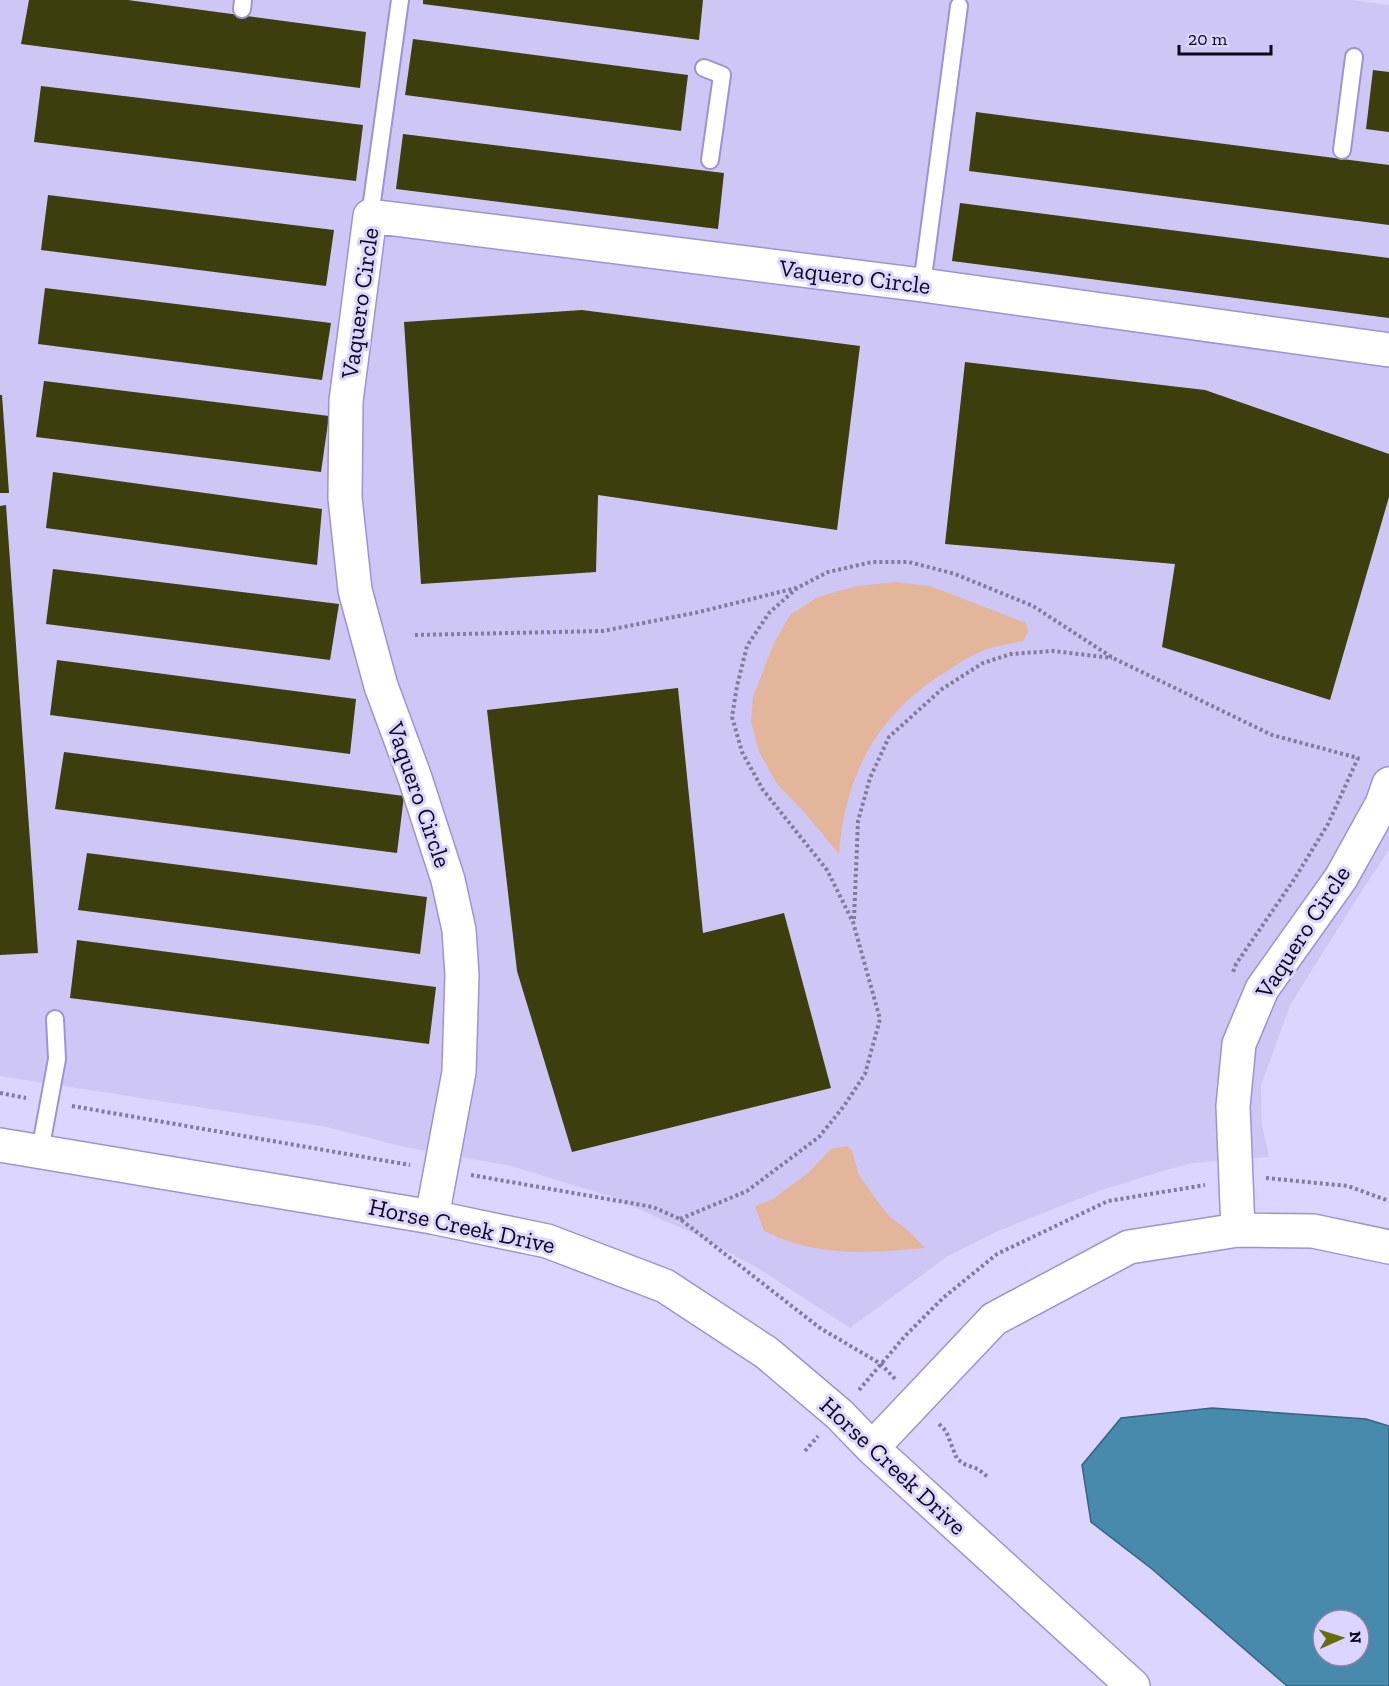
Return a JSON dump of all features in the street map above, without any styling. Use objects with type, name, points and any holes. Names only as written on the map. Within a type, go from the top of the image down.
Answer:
[{"type":"street","name":"Vaquero Circle","points":[[432,1217],[459,1072],[461,964],[459,930],[448,880],[411,767],[381,686],[355,590],[345,498],[346,400],[370,216],[922,285],[1389,350]]},
{"type":"street","name":"Vaquero Circle","points":[[1238,1230],[1233,1106],[1239,1044],[1262,989],[1341,878],[1382,804],[1389,784]]},
{"type":"street","name":"Horse Creek Drive","points":[[0,1144],[432,1217],[547,1241],[664,1286],[767,1353],[839,1414],[872,1448],[1133,1686]]},
{"type":"street","points":[[872,1448],[994,1319],[1129,1247],[1238,1230],[1313,1231],[1389,1247]]},
{"type":"lane","points":[[370,216],[400,0]]},
{"type":"lane","points":[[922,285],[959,6]]},
{"type":"lane","points":[[1342,150],[1354,57]]},
{"type":"lane","points":[[704,68],[722,75],[710,160]]},
{"type":"lane","points":[[40,1151],[57,1059],[55,1019]]},
{"type":"path","points":[[415,635],[603,631],[699,612],[797,588],[828,572],[872,562],[909,562],[955,574],[1033,606],[1113,658],[1272,735],[1358,758],[1328,824],[1295,878],[1236,964],[1229,982]]},
{"type":"path","points":[[680,1218],[747,1191],[819,1137],[844,1106],[865,1074],[880,1019],[853,922],[827,870],[763,790],[742,752],[732,717],[736,686],[747,646],[769,613],[797,588]]},
{"type":"path","points":[[853,922],[858,821],[870,778],[889,737],[942,689],[983,663],[1011,654],[1053,651],[1113,658]]},
{"type":"shaded area","points":[[0,0],[1351,0],[1389,5],[1389,850],[1290,1005],[1261,1086],[1262,1125],[1269,1157],[1193,1163],[1169,1169],[1096,1192],[1000,1230],[948,1256],[850,1328],[761,1270],[695,1234],[609,1196],[511,1166],[404,1147],[327,1127],[0,1076]]},
{"type":"shaded area","points":[[896,582],[930,586],[1026,623],[1028,632],[1023,641],[987,649],[952,668],[923,688],[884,726],[869,748],[858,772],[849,798],[839,854],[777,784],[759,752],[751,722],[753,697],[774,643],[790,615],[818,597],[857,586]]},
{"type":"shaded area","points":[[847,1146],[852,1151],[859,1175],[878,1202],[889,1216],[910,1232],[925,1248],[876,1252],[826,1250],[794,1243],[764,1231],[755,1206],[773,1199],[808,1173],[831,1149]]},
{"type":"water","points":[[1212,1408],[1366,1419],[1389,1426],[1389,1686],[1287,1686],[1152,1569],[1091,1522],[1082,1465],[1121,1418]]},
{"type":"building","points":[[29,0],[128,0],[366,32],[360,88],[21,44]]},
{"type":"building","points":[[423,0],[703,0],[699,40],[423,4]]},
{"type":"building","points":[[413,39],[688,75],[681,131],[405,95]]},
{"type":"building","points":[[1373,70],[1389,72],[1389,132],[1366,129]]},
{"type":"building","points":[[41,86],[363,125],[356,181],[34,142]]},
{"type":"building","points":[[976,112],[1389,165],[1389,225],[969,171]]},
{"type":"building","points":[[403,134],[724,173],[718,229],[396,189]]},
{"type":"building","points":[[48,195],[334,230],[326,286],[41,250]]},
{"type":"building","points":[[960,203],[1389,258],[1389,318],[952,261]]},
{"type":"building","points":[[45,288],[331,323],[322,380],[38,344]]},
{"type":"building","points":[[582,310],[860,346],[837,530],[598,495],[596,572],[421,584],[404,322]]},
{"type":"building","points":[[965,362],[1205,390],[1389,454],[1389,497],[1330,700],[1162,647],[1175,564],[945,544]]},
{"type":"building","points":[[44,381],[329,416],[321,472],[36,437]]},
{"type":"building","points":[[0,395],[2,395],[9,493],[0,493]]},
{"type":"building","points":[[53,472],[322,509],[317,565],[46,528]]},
{"type":"building","points":[[6,505],[38,953],[0,955],[0,506]]},
{"type":"building","points":[[53,569],[339,604],[330,660],[46,624]]},
{"type":"building","points":[[57,660],[356,699],[350,754],[50,715]]},
{"type":"building","points":[[678,688],[703,933],[784,913],[831,1088],[572,1152],[517,971],[487,710]]},
{"type":"building","points":[[64,752],[404,796],[397,853],[55,809]]},
{"type":"building","points":[[87,853],[427,897],[420,954],[78,910]]},
{"type":"building","points":[[77,940],[436,987],[429,1044],[70,998]]}]
